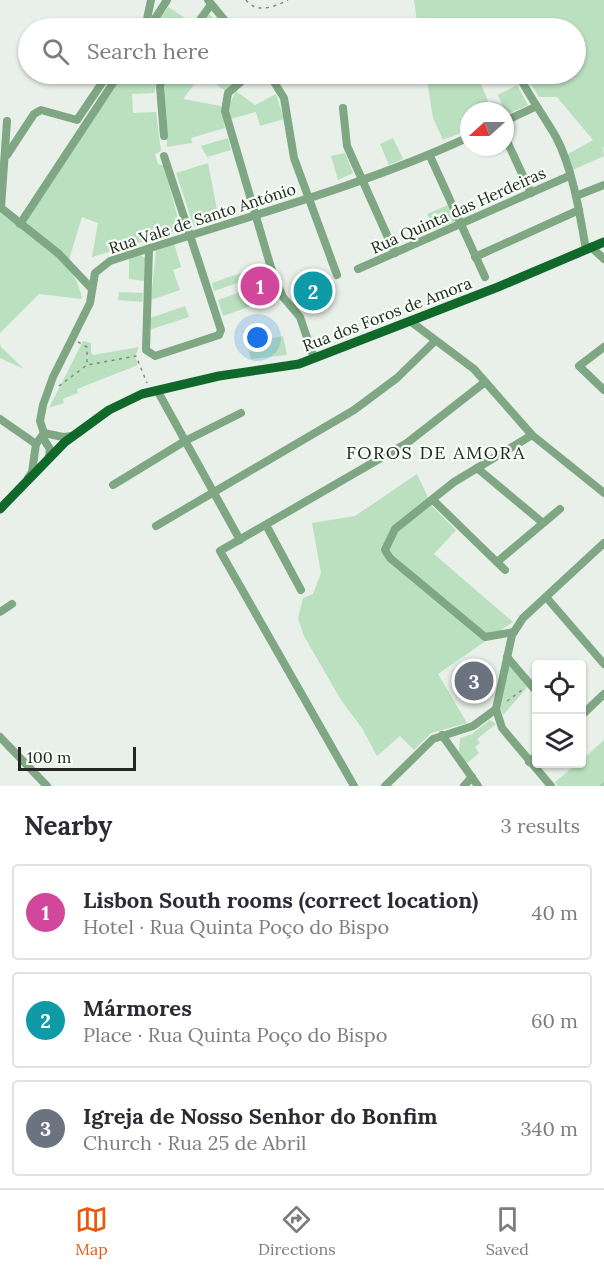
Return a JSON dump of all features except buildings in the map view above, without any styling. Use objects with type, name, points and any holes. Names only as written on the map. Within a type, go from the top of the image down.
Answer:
[{"type":"main road","name":"Rua dos Foros de Amora","points":[[0,510],[51,456],[74,435],[109,410],[154,391],[219,376],[299,364],[604,242]]},
{"type":"street","points":[[147,18],[151,0]]},
{"type":"street","points":[[155,18],[167,0]]},
{"type":"street","points":[[200,18],[209,3],[222,18]]},
{"type":"street","points":[[6,156],[34,114],[41,110],[77,120],[101,84]]},
{"type":"street","points":[[20,224],[112,84]]},
{"type":"street","points":[[161,84],[164,136]]},
{"type":"street","points":[[238,84],[228,93],[225,111],[255,216],[283,297],[300,317],[314,358]]},
{"type":"street","points":[[275,84],[284,98],[294,158],[307,198],[337,275]]},
{"type":"street","points":[[523,84],[535,107],[557,139],[576,196],[589,248],[604,259]]},
{"type":"street","points":[[514,117],[535,107]]},
{"type":"street","points":[[343,108],[347,146],[395,253]]},
{"type":"street","points":[[7,121],[1,208],[59,254],[92,290]]},
{"type":"street","name":"Rua Vale de Santo António","points":[[44,436],[39,421],[53,377],[90,303],[95,273],[110,261],[255,216],[430,156],[460,141]]},
{"type":"street","points":[[149,248],[144,344],[146,350],[155,356],[214,337],[221,330],[164,156]]},
{"type":"street","points":[[430,156],[484,277]]},
{"type":"street","points":[[514,156],[531,193]]},
{"type":"street","name":"Rua Quinta das Herdeiras","points":[[358,269],[569,176]]},
{"type":"street","points":[[576,196],[604,185]]},
{"type":"street","points":[[475,257],[579,210]]},
{"type":"street","points":[[410,321],[474,369],[532,435],[604,493]]},
{"type":"street","points":[[156,526],[354,410],[397,378],[435,341]]},
{"type":"street","points":[[604,348],[579,366],[604,390]]},
{"type":"street","points":[[354,786],[220,552],[407,442],[485,382]]},
{"type":"street","points":[[154,391],[185,441],[240,540]]},
{"type":"street","points":[[113,485],[185,441],[240,413]]},
{"type":"street","points":[[0,419],[51,456]]},
{"type":"street","points":[[24,485],[32,472],[36,444],[44,436],[74,435]]},
{"type":"street","points":[[514,632],[485,637],[390,558],[385,550],[395,529],[454,483],[532,435]]},
{"type":"street","points":[[44,436],[51,456]]},
{"type":"street","points":[[477,468],[543,523]]},
{"type":"street","points":[[433,500],[505,570]]},
{"type":"street","points":[[497,562],[560,509]]},
{"type":"street","points":[[266,525],[301,590]]},
{"type":"street","points":[[551,786],[502,728],[496,712],[507,657],[514,632],[523,618],[604,543]]},
{"type":"street","points":[[546,597],[604,664]]},
{"type":"street","points":[[0,612],[12,604]]},
{"type":"street","points":[[507,657],[530,684]]},
{"type":"street","points":[[583,714],[604,694]]},
{"type":"street","points":[[385,786],[434,739],[473,726],[496,712]]},
{"type":"street","points":[[442,735],[478,786]]},
{"type":"street","points":[[0,737],[47,786]]},
{"type":"street","points":[[464,786],[472,777]]},
{"type":"path","points":[[246,0],[262,9],[274,7],[288,0]]},
{"type":"path","points":[[72,340],[87,347],[87,365]]},
{"type":"path","points":[[54,392],[87,365],[136,356],[154,391]]},
{"type":"path","points":[[496,712],[530,684]]},
{"type":"green space","points":[[414,0],[604,0],[604,148],[598,145],[603,148],[604,156],[573,170],[568,154],[593,140],[557,97],[539,97],[531,84],[586,84],[586,18],[417,18]]},
{"type":"green space","points":[[168,7],[185,18],[160,18]]},
{"type":"green space","points":[[117,84],[156,84],[154,93],[132,94],[133,113],[156,112],[161,151],[155,154],[158,164],[164,166],[181,230],[92,257],[98,223],[82,217],[68,263],[24,224]]},
{"type":"green space","points":[[166,84],[194,84],[183,99],[221,106],[225,128],[191,138],[192,143],[167,147]]},
{"type":"green space","points":[[216,84],[232,84],[227,92]]},
{"type":"green space","points":[[428,84],[481,84],[488,102],[460,102],[460,133],[443,140],[433,118]]},
{"type":"green space","points":[[517,85],[528,105],[514,111],[514,102],[501,102],[498,95]]},
{"type":"green space","points":[[236,91],[255,105],[276,94],[284,119],[260,126],[256,112],[230,119],[229,105]]},
{"type":"green space","points":[[228,138],[231,150],[207,157],[201,146]]},
{"type":"green space","points":[[393,138],[403,159],[389,165],[380,144]]},
{"type":"green space","points":[[345,153],[353,173],[338,180],[331,156]]},
{"type":"green space","points":[[208,163],[219,220],[194,227],[176,173]]},
{"type":"green space","points":[[448,205],[456,221],[434,230],[427,214]]},
{"type":"green space","points":[[0,213],[61,260],[78,285],[82,299],[39,294],[0,333]]},
{"type":"green space","points":[[174,243],[181,267],[173,270],[180,290],[151,300],[156,250]]},
{"type":"green space","points":[[140,255],[145,258],[144,281],[129,279],[129,258]]},
{"type":"green space","points":[[241,273],[246,280],[214,291],[212,283]]},
{"type":"green space","points":[[249,289],[254,305],[223,316],[218,300]]},
{"type":"green space","points":[[119,292],[143,293],[142,302],[118,300]]},
{"type":"green space","points":[[185,306],[189,317],[149,330],[150,318]]},
{"type":"green space","points":[[252,328],[251,342],[283,336],[287,355],[251,359],[243,331]]},
{"type":"green space","points":[[83,341],[91,343],[93,355],[139,347],[135,356],[138,365],[77,389],[78,393],[63,399],[64,403],[49,408]]},
{"type":"green space","points":[[0,344],[1,347],[24,369],[0,358]]},
{"type":"green space","points":[[417,474],[432,506],[456,530],[434,554],[513,622],[438,674],[467,723],[431,733],[414,750],[400,736],[377,756],[304,636],[298,618],[303,598],[313,594],[321,573],[312,523],[355,516]]},
{"type":"green space","points":[[507,657],[530,684],[503,715],[500,707]]},
{"type":"green space","points":[[490,720],[496,724],[477,739],[480,743],[475,747],[479,753],[466,764],[459,752],[460,738],[472,734]]},
{"type":"green space","points":[[604,740],[604,786],[558,786],[555,782],[572,768],[586,768],[586,756]]},
{"type":"waterway","points":[[601,786],[604,783]]},
{"type":"place","name":"Lisbon South rooms (correct location)","points":[[260,286]]},
{"type":"place","name":"Mármores","points":[[313,291]]},
{"type":"place","name":"Igreja de Nosso Senhor do Bonfim","points":[[474,681]]},
{"type":"district","name":"FOROS DE AMORA","points":[[436,453]]}]
